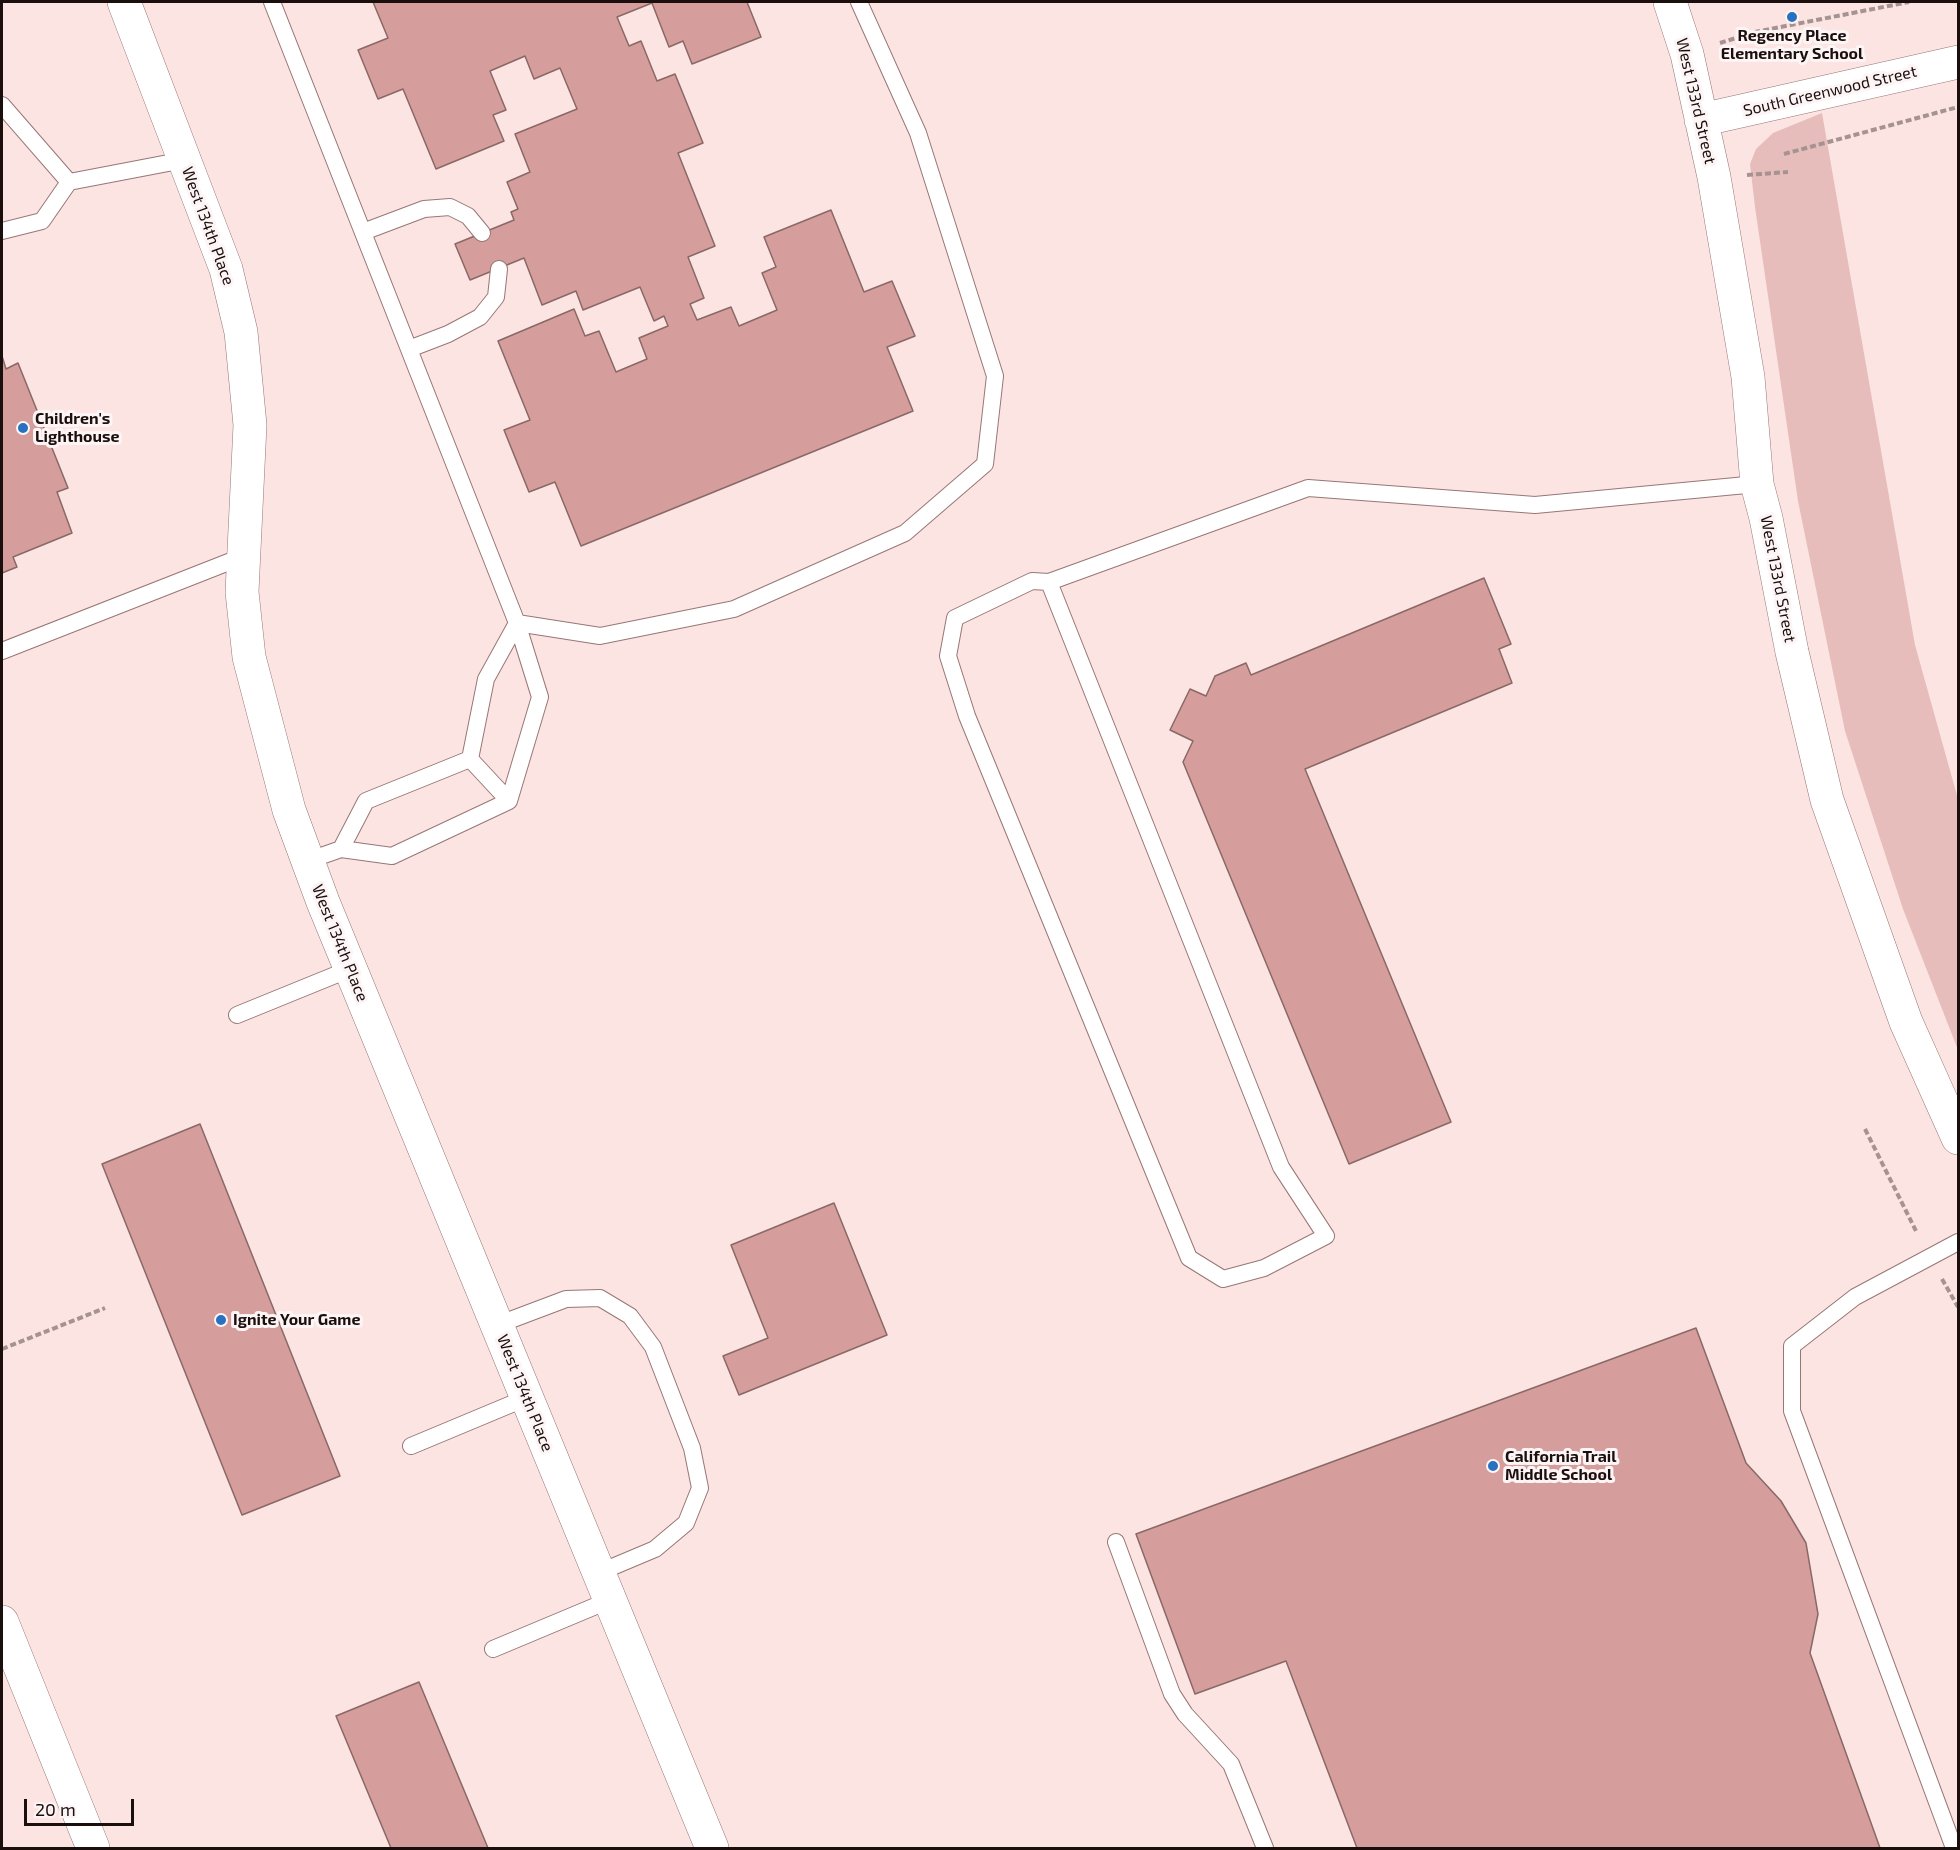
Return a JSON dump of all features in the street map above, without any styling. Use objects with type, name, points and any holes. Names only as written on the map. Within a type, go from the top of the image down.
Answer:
[{"type":"street","name":"West 134th Place","points":[[124,2],[226,269],[241,332],[250,425],[242,592],[249,657],[289,810],[350,969],[712,1848]]},
{"type":"street","name":"West 133rd Street","points":[[1670,2],[1687,54],[1714,177],[1748,377],[1757,484],[1766,518],[1792,652],[1827,800],[1906,1022],[1959,1138]]},
{"type":"street","name":"South Greenwood Street","points":[[1701,120],[1959,62]]},
{"type":"street","points":[[2,1622],[93,1848]]},
{"type":"lane","points":[[272,2],[518,623],[540,697],[509,801],[392,856],[341,849],[307,861]]},
{"type":"lane","points":[[518,623],[600,636],[734,609],[905,533],[985,464],[995,376],[918,133],[859,2]]},
{"type":"lane","points":[[2,105],[69,182]]},
{"type":"lane","points":[[2,231],[42,221],[69,182],[184,160]]},
{"type":"lane","points":[[363,232],[424,209],[450,207],[468,216],[482,232]]},
{"type":"lane","points":[[409,349],[448,334],[480,317],[496,297],[499,268]]},
{"type":"lane","points":[[1049,582],[1281,1167],[1326,1236],[1264,1268],[1223,1279],[1189,1258],[967,716],[948,656],[955,618],[1032,581],[1049,582],[1308,488],[1535,505],[1757,484]]},
{"type":"lane","points":[[2,651],[244,556]]},
{"type":"lane","points":[[470,759],[486,680],[518,623]]},
{"type":"lane","points":[[470,759],[509,801]]},
{"type":"lane","points":[[341,849],[366,801],[470,759]]},
{"type":"lane","points":[[237,1015],[350,969]]},
{"type":"lane","points":[[1954,1848],[1792,1411],[1792,1346],[1855,1297],[1959,1242]]},
{"type":"lane","points":[[493,1649],[604,1587],[655,1549],[686,1523],[700,1488],[692,1448],[653,1347],[630,1316],[600,1298],[566,1299],[497,1325]]},
{"type":"lane","points":[[411,1446],[526,1398]]},
{"type":"lane","points":[[1116,1542],[1172,1694],[1185,1714],[1231,1764],[1265,1848]]},
{"type":"path","points":[[1687,54],[1755,32],[1909,2]]},
{"type":"path","points":[[1784,154],[1959,106]]},
{"type":"path","points":[[1865,1129],[1930,1257],[1959,1307]]},
{"type":"path","points":[[2,1349],[105,1308]]},
{"type":"shaded area","points":[[1822,113],[1915,645],[1958,799],[1958,1050],[1903,909],[1845,731],[1798,501],[1755,207],[1750,164],[1756,149],[1773,133]]},
{"type":"building","points":[[373,2],[747,2],[761,37],[692,64],[683,41],[669,47],[652,3],[617,17],[629,46],[641,41],[657,81],[675,74],[703,143],[678,153],[715,246],[688,257],[704,298],[690,304],[697,320],[731,307],[739,326],[777,310],[762,273],[776,267],[764,237],[831,210],[864,292],[892,281],[915,336],[887,347],[913,411],[581,546],[555,482],[529,492],[504,430],[530,420],[498,341],[574,309],[585,336],[599,331],[616,372],[647,359],[639,338],[668,326],[664,316],[654,321],[640,287],[583,310],[576,291],[542,305],[524,258],[470,280],[455,244],[514,220],[511,212],[518,209],[507,182],[530,172],[515,134],[577,109],[560,68],[534,79],[525,56],[490,71],[506,110],[493,115],[504,141],[436,169],[403,89],[378,99],[358,50],[388,38]]},
{"type":"building","name":"Children's Lighthouse","points":[[2,356],[6,369],[18,363],[68,488],[57,492],[72,533],[13,557],[17,567],[2,573]]},
{"type":"building","points":[[1484,578],[1511,644],[1499,649],[1512,683],[1305,769],[1451,1122],[1349,1164],[1183,762],[1193,741],[1170,730],[1190,689],[1206,696],[1215,676],[1246,663],[1251,675]]},
{"type":"building","name":"Ignite Your Game","points":[[200,1124],[340,1476],[242,1515],[102,1164]]},
{"type":"building","points":[[834,1203],[887,1335],[739,1395],[723,1356],[768,1338],[731,1245]]},
{"type":"building","points":[[1696,1328],[1746,1463],[1781,1501],[1806,1543],[1818,1614],[1810,1653],[1880,1848],[1357,1848],[1286,1661],[1195,1694],[1136,1534]]},
{"type":"building","points":[[419,1682],[488,1848],[391,1848],[336,1716]]},
{"type":"place","name":"Regency Place Elementary School","points":[[1792,17]]},
{"type":"place","name":"Children's Lighthouse","points":[[23,428]]},
{"type":"place","name":"Ignite Your Game","points":[[221,1320]]},
{"type":"place","name":"California Trail Middle School","points":[[1493,1466]]}]
